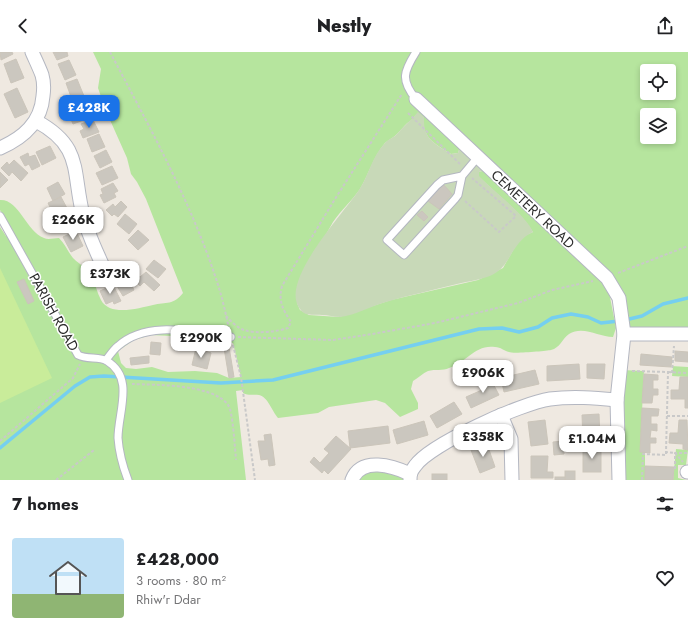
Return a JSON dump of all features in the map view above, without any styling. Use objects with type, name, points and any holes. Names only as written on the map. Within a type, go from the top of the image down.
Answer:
[{"type":"street","points":[[0,148],[22,136],[36,121],[40,112],[44,87],[42,76],[32,52]]},
{"type":"street","name":"CEMETERY ROAD","points":[[416,99],[607,278],[619,298],[624,334],[617,400],[618,480]]},
{"type":"street","points":[[36,121],[58,135],[71,154],[77,178],[83,215],[107,276]]},
{"type":"street","points":[[624,334],[688,334]]},
{"type":"street","points":[[352,480],[358,470],[369,466],[394,467],[410,477],[415,465],[433,450],[518,407],[549,399],[582,397],[617,400]]},
{"type":"street","points":[[501,415],[511,439],[512,480]]},
{"type":"lane","points":[[416,52],[407,67],[404,77],[406,86],[416,99]]},
{"type":"lane","points":[[462,176],[443,180],[437,185],[387,240],[404,255],[455,199],[458,195],[462,176],[478,158]]},
{"type":"lane","name":"PARISH ROAD","points":[[0,216],[78,355],[82,357],[106,360]]},
{"type":"lane","points":[[128,480],[118,440],[118,424],[123,390],[122,380],[116,368],[106,360],[118,346],[135,336],[149,332],[171,330],[231,337]]},
{"type":"path","points":[[110,52],[163,154],[189,211],[219,288],[241,377],[256,480]]},
{"type":"path","points":[[226,316],[244,330],[279,331],[288,328],[291,322],[282,308],[279,296],[282,286],[406,86]]},
{"type":"path","points":[[231,337],[333,340],[435,323],[518,303],[552,290],[607,278],[688,246]]},
{"type":"path","points":[[672,373],[674,334]]},
{"type":"path","points":[[0,441],[73,378],[82,357]]},
{"type":"path","points":[[621,370],[688,373]]},
{"type":"path","points":[[642,480],[643,454],[666,455],[668,372]]},
{"type":"path","points":[[122,380],[196,389],[211,394],[225,402],[230,411],[236,460]]},
{"type":"path","points":[[668,416],[688,416]]},
{"type":"path","points":[[56,480],[94,450]]},
{"type":"path","points":[[666,452],[688,453]]},
{"type":"path","points":[[675,453],[684,470]]},
{"type":"path","points":[[675,453],[684,470]]},
{"type":"green space","points":[[93,52],[688,52],[688,334],[624,334],[622,314],[609,292],[616,328],[613,337],[580,331],[569,334],[557,347],[551,350],[512,353],[497,347],[482,348],[455,366],[447,369],[428,371],[413,381],[411,389],[418,403],[418,409],[400,417],[385,403],[376,400],[329,407],[318,413],[278,418],[265,398],[262,396],[245,394],[243,393],[243,390],[236,391],[246,480],[0,480],[0,227],[6,236],[11,228],[0,210],[0,200],[7,201],[18,210],[32,229],[38,234],[46,239],[59,238],[73,258],[90,273],[98,295],[105,305],[118,310],[133,309],[170,302],[176,300],[183,293],[146,199],[131,174],[127,158],[106,111],[98,88],[101,69]],"holes":[[[423,117],[425,131],[431,140],[451,154],[458,153],[459,150],[482,171],[479,172],[478,176],[518,213],[533,232],[524,236],[516,245],[503,268],[478,280],[391,300],[339,317],[309,315],[300,310],[297,303],[318,251],[333,222],[360,189],[377,154],[385,143],[408,122]],[[151,335],[192,337],[233,343],[241,377],[229,378],[217,373],[195,371],[168,372],[152,367],[136,369],[126,368],[121,363],[118,351],[134,340]]]},
{"type":"green space","points":[[418,112],[424,117],[425,131],[431,140],[451,154],[458,153],[459,149],[483,171],[479,172],[479,176],[524,218],[533,232],[520,242],[499,271],[488,277],[395,299],[346,316],[338,317],[310,315],[302,312],[296,297],[298,282],[305,266],[328,231],[359,190],[381,148]]},
{"type":"green space","points":[[0,268],[52,378],[0,403]]},
{"type":"green space","points":[[671,366],[688,367],[688,377],[672,376],[673,367]]},
{"type":"green space","points":[[621,370],[644,371],[640,452],[645,452],[645,480],[619,480]]},
{"type":"green space","points":[[676,449],[688,450],[686,465],[678,465],[678,478],[686,480],[673,480]]},
{"type":"green space","points":[[369,466],[410,480],[352,480]]},
{"type":"building","points":[[0,52],[12,52],[13,54],[1,60]]},
{"type":"building","points":[[53,52],[67,52],[68,56],[57,60]]},
{"type":"building","points":[[16,59],[24,78],[11,83],[4,64]]},
{"type":"building","points":[[69,60],[76,75],[65,80],[58,64]]},
{"type":"building","points":[[77,79],[86,101],[74,105],[66,83]]},
{"type":"building","points":[[17,88],[28,112],[15,118],[4,94]]},
{"type":"building","points":[[83,105],[89,118],[73,124],[70,117],[73,116],[71,110]]},
{"type":"building","points":[[93,120],[99,132],[83,138],[80,131],[84,129],[81,124]]},
{"type":"building","points":[[99,134],[105,147],[92,152],[87,139]]},
{"type":"building","points":[[50,146],[56,158],[42,165],[36,152]]},
{"type":"building","points":[[106,150],[112,162],[100,168],[94,156]]},
{"type":"building","points":[[28,153],[29,157],[35,155],[40,166],[32,170],[29,164],[25,166],[20,157]]},
{"type":"building","points":[[14,160],[28,173],[21,181],[12,172],[9,176],[1,168],[7,162],[9,165]]},
{"type":"building","points":[[112,166],[118,178],[102,185],[96,173]]},
{"type":"building","points":[[0,172],[8,180],[0,188]]},
{"type":"building","points":[[58,182],[65,194],[53,201],[47,188]]},
{"type":"building","points":[[113,183],[118,191],[114,193],[116,197],[104,203],[100,195],[103,194],[101,189]]},
{"type":"building","points":[[443,184],[452,194],[439,209],[428,201]]},
{"type":"building","points":[[61,197],[68,210],[55,217],[48,203]]},
{"type":"building","points":[[121,201],[127,207],[118,217],[114,214],[112,216],[106,210],[113,204],[115,207]]},
{"type":"building","points":[[422,211],[428,217],[424,221],[417,215]]},
{"type":"building","points":[[125,214],[137,224],[129,234],[117,224]]},
{"type":"building","points":[[138,230],[149,240],[138,250],[128,240]]},
{"type":"building","points":[[76,231],[83,246],[71,252],[63,237]]},
{"type":"building","points":[[154,260],[166,269],[158,278],[146,269]]},
{"type":"building","points":[[146,272],[160,285],[154,291],[144,282],[140,286],[134,280],[138,275],[140,277]]},
{"type":"building","points":[[24,279],[34,301],[28,304],[17,282]]},
{"type":"building","points":[[129,280],[134,290],[123,296],[117,286]]},
{"type":"building","points":[[113,285],[121,301],[114,304],[113,301],[106,304],[100,291]]},
{"type":"building","points":[[151,342],[161,343],[160,355],[150,354]]},
{"type":"building","points":[[229,347],[234,377],[229,378],[224,348]]},
{"type":"building","points":[[196,348],[211,353],[207,369],[192,365]]},
{"type":"building","points":[[675,351],[688,352],[688,362],[675,361]]},
{"type":"building","points":[[641,354],[672,357],[671,367],[640,365]]},
{"type":"building","points":[[149,356],[149,363],[131,365],[130,358]]},
{"type":"building","points":[[579,364],[580,379],[547,381],[547,366]]},
{"type":"building","points":[[587,364],[605,364],[604,379],[587,378]]},
{"type":"building","points":[[535,370],[539,384],[504,392],[501,378]]},
{"type":"building","points":[[644,374],[658,375],[658,380],[653,380],[653,389],[658,389],[658,395],[653,395],[652,403],[642,403]]},
{"type":"building","points":[[680,377],[688,377],[688,408],[685,408],[685,399],[671,399],[671,390],[679,390]]},
{"type":"building","points":[[490,378],[499,395],[471,408],[466,397],[482,390],[479,383]]},
{"type":"building","points":[[454,402],[462,414],[437,428],[430,416]]},
{"type":"building","points":[[642,408],[659,409],[658,416],[651,416],[651,424],[657,424],[657,431],[651,430],[650,438],[656,438],[656,443],[650,443],[650,453],[640,452]]},
{"type":"building","points":[[599,414],[600,439],[583,439],[582,415]]},
{"type":"building","points":[[545,420],[548,444],[531,446],[528,422]]},
{"type":"building","points":[[679,420],[687,420],[688,450],[683,449],[683,444],[669,443],[670,433],[678,433]]},
{"type":"building","points":[[424,421],[428,435],[397,444],[393,430]]},
{"type":"building","points":[[388,426],[390,443],[350,448],[348,431]]},
{"type":"building","points":[[271,434],[275,465],[269,466],[268,459],[261,460],[258,441],[265,441],[264,435]]},
{"type":"building","points":[[336,436],[351,449],[328,474],[324,470],[322,473],[310,462],[314,457],[320,463],[329,453],[324,449]]},
{"type":"building","points":[[568,439],[577,439],[577,449],[568,449]]},
{"type":"building","points":[[563,441],[564,454],[554,455],[553,442]]},
{"type":"building","points":[[487,444],[495,467],[480,473],[471,450]]},
{"type":"building","points":[[583,447],[601,447],[601,472],[583,472]]},
{"type":"building","points":[[531,456],[548,456],[547,472],[553,472],[553,478],[531,478]]},
{"type":"building","points":[[645,466],[674,467],[673,480],[645,480]]},
{"type":"building","points":[[565,471],[575,471],[575,480],[565,480]]},
{"type":"building","points":[[432,474],[447,474],[447,480],[432,480]]},
{"type":"building","points":[[555,477],[565,477],[565,480],[555,480]]},
{"type":"waterway","points":[[625,320],[642,316],[663,304],[688,298]]},
{"type":"waterway","points":[[0,448],[75,386],[90,377],[104,376],[221,383],[273,380],[479,329],[502,328],[519,332],[538,327],[552,318],[571,314],[588,317],[601,323],[619,321]]}]
